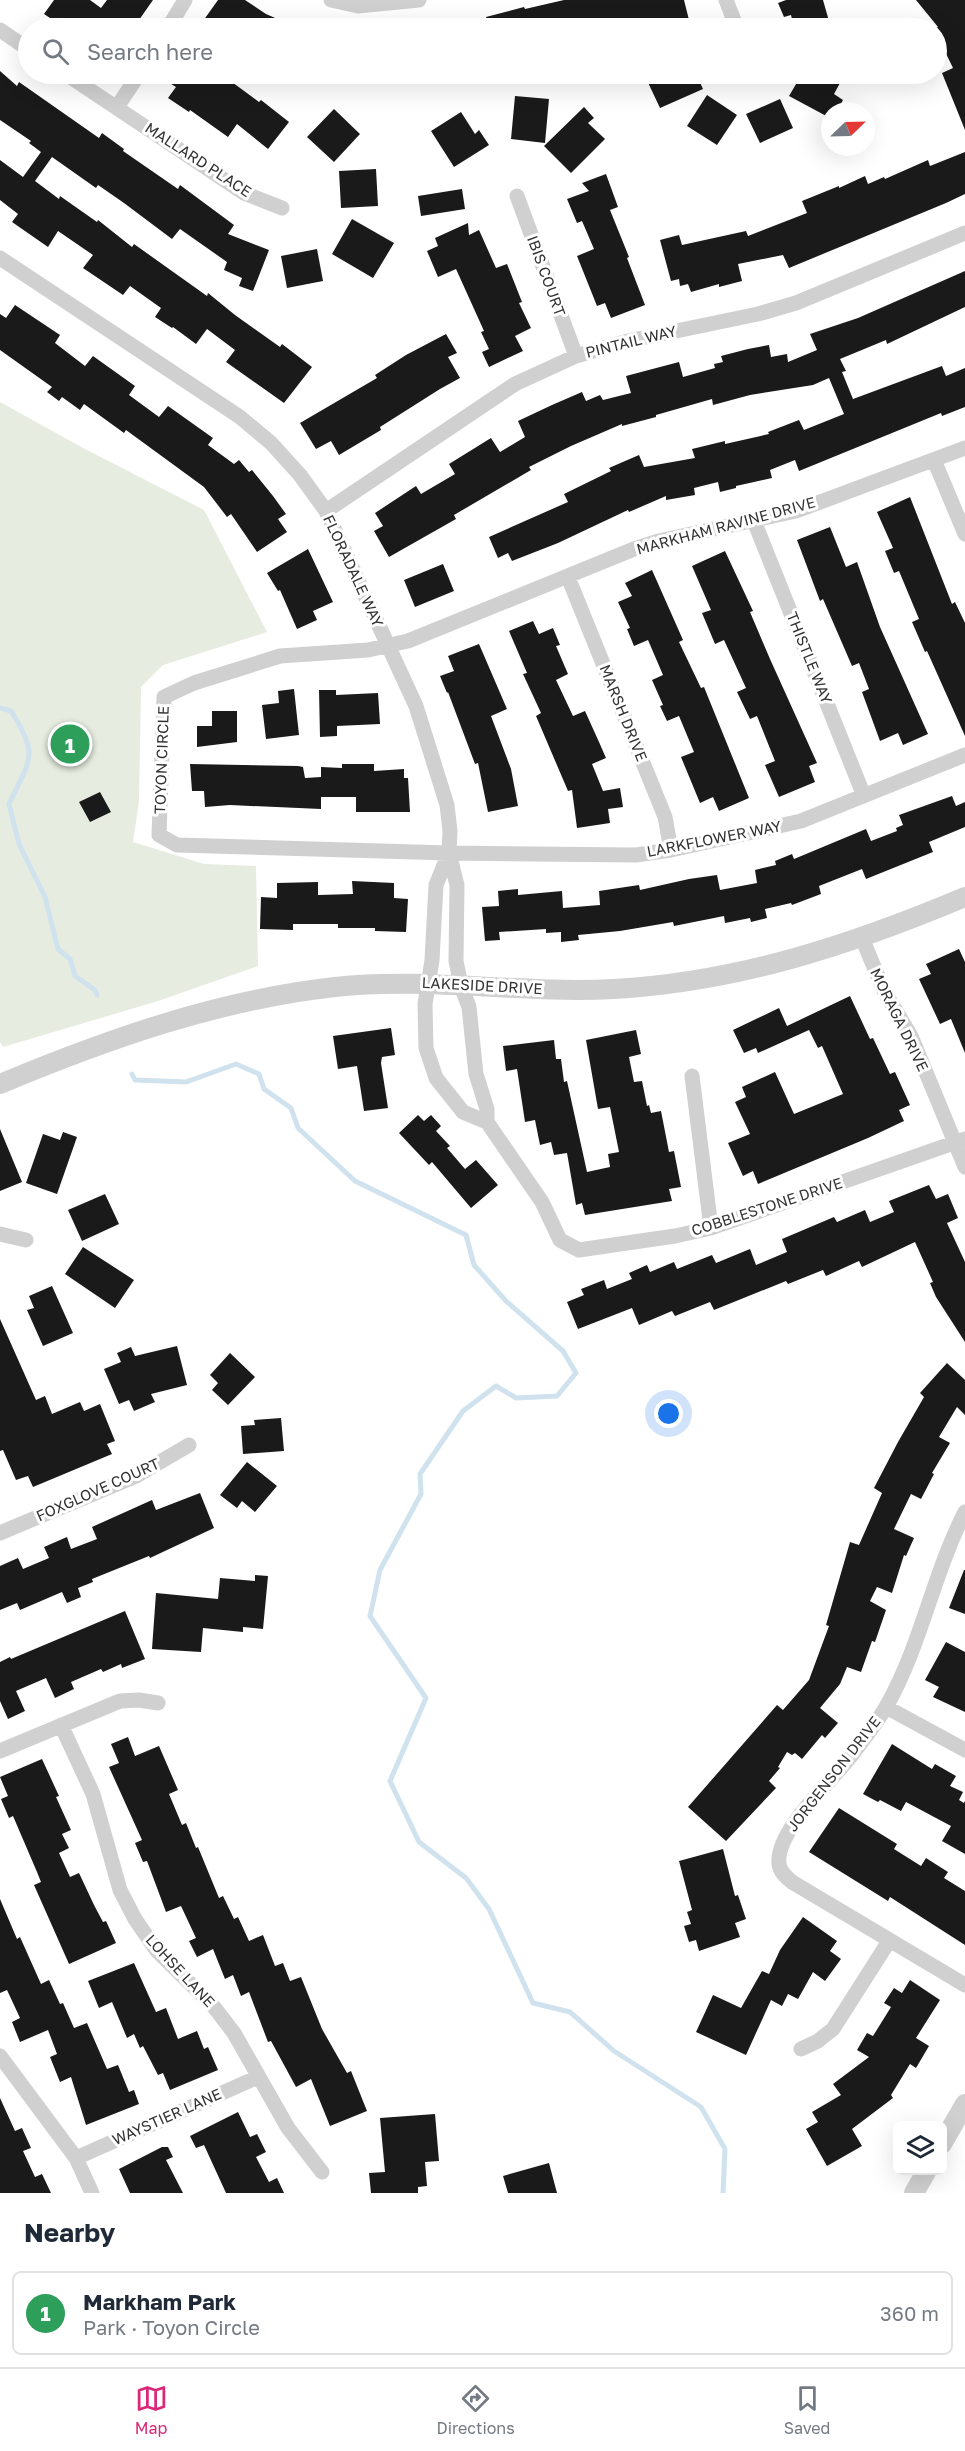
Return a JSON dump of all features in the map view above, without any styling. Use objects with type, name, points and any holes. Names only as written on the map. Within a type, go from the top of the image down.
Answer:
[{"type":"street","points":[[174,18],[186,0]]},
{"type":"street","points":[[331,0],[358,6],[419,0]]},
{"type":"street","points":[[726,0],[733,18]]},
{"type":"street","points":[[0,30],[18,42]]},
{"type":"street","name":"MALLARD PLACE","points":[[81,84],[244,194],[282,208]]},
{"type":"street","points":[[117,107],[133,84]]},
{"type":"street","name":"IBIS COURT","points":[[517,196],[576,356]]},
{"type":"street","name":"PINTAIL WAY","points":[[326,511],[515,384],[576,356],[628,340],[758,315],[796,303],[965,233]]},
{"type":"street","name":"FLORADALE WAY","points":[[0,258],[240,417],[271,443],[300,475],[326,511],[416,706],[434,757],[447,805],[450,831],[449,853],[457,885],[456,961],[461,986]]},
{"type":"street","name":"MARKHAM RAVINE DRIVE","points":[[388,646],[408,641],[659,541],[796,511],[965,448]]},
{"type":"street","points":[[934,460],[965,534]]},
{"type":"street","name":"THISTLE WAY","points":[[754,521],[864,796]]},
{"type":"street","name":"MARSH DRIVE","points":[[568,577],[665,817],[671,850]]},
{"type":"street","name":"TOYON CIRCLE","points":[[388,646],[368,650],[280,656],[194,683],[164,697],[159,835],[177,845],[449,853]]},
{"type":"street","name":"LARKFLOWER WAY","points":[[449,853],[636,855],[671,850],[801,821],[965,755]]},
{"type":"street","name":"FLORADALE WAY","points":[[429,984],[436,885],[449,853]]},
{"type":"street","name":"LAKESIDE DRIVE","points":[[0,1084],[66,1056],[191,1014],[290,993],[334,987],[429,984],[579,990],[668,984],[714,977],[777,963],[862,938],[965,897]]},
{"type":"street","name":"MORAGA DRIVE","points":[[862,938],[884,991],[911,1036],[960,1141],[965,1167]]},
{"type":"street","name":"COBBLESTONE DRIVE","points":[[429,984],[424,1004],[426,1048],[429,1063],[436,1078],[463,1112],[487,1122],[542,1202],[560,1240],[579,1250],[675,1236],[711,1228],[960,1141]]},
{"type":"street","name":"COBBLESTONE DRIVE","points":[[461,986],[469,1007],[473,1057],[487,1109],[487,1122]]},
{"type":"street","points":[[692,1076],[711,1228]]},
{"type":"street","points":[[0,1234],[26,1240]]},
{"type":"street","name":"FOXGLOVE COURT","points":[[2,1528],[136,1476],[189,1444]]},
{"type":"street","name":"JORGENSON DRIVE","points":[[963,1521],[938,1573],[909,1656],[886,1707],[851,1756],[829,1784],[811,1801],[789,1831],[780,1850],[779,1863],[782,1874],[792,1882],[965,1985]]},
{"type":"street","points":[[0,1751],[120,1701],[158,1703]]},
{"type":"street","points":[[886,1707],[965,1750]]},
{"type":"street","name":"LOHSE LANE","points":[[61,1725],[93,1794],[117,1881],[135,1919],[157,1951],[214,2007],[234,2033],[288,2128],[322,2172]]},
{"type":"street","points":[[801,2049],[818,2041],[833,2029],[889,1941]]},
{"type":"street","points":[[0,2056],[76,2158],[92,2193]]},
{"type":"street","name":"WAYSTIER LANE","points":[[76,2158],[258,2077]]},
{"type":"street","points":[[947,2135],[965,2104]]},
{"type":"street","points":[[914,2193],[924,2175]]},
{"type":"shaded area","points":[[0,402],[204,510],[267,632],[163,665],[141,687],[139,801],[133,842],[204,864],[256,866],[258,966],[158,1001],[3,1047],[0,1042]]},
{"type":"building","points":[[54,0],[90,0],[101,8],[107,0],[153,0],[140,18],[50,18],[44,14]]},
{"type":"building","points":[[218,0],[245,0],[275,18],[205,18]]},
{"type":"building","points":[[564,0],[684,0],[688,18],[486,17],[524,7],[525,9]]},
{"type":"building","points":[[786,0],[823,0],[828,18],[792,18],[791,15],[784,17],[778,3]]},
{"type":"building","points":[[916,0],[965,0],[965,130],[946,84],[947,71],[953,68],[947,56],[947,18],[931,18]]},
{"type":"building","points":[[0,71],[17,86],[22,84],[99,138],[102,133],[124,149],[123,151],[178,189],[180,185],[234,225],[228,234],[269,250],[253,291],[239,286],[242,278],[224,270],[227,262],[180,229],[172,239],[98,185],[96,188],[52,157],[35,181],[59,199],[60,196],[97,222],[98,220],[132,247],[134,244],[207,296],[208,293],[235,315],[280,347],[282,344],[312,367],[284,403],[226,362],[235,350],[207,329],[196,344],[155,317],[161,308],[130,286],[123,295],[83,268],[93,255],[58,231],[48,247],[12,222],[18,214],[0,200],[0,160],[23,177],[41,152],[29,143],[31,141],[0,120]]},
{"type":"building","points":[[171,84],[235,84],[259,102],[261,100],[289,122],[268,149],[237,124],[228,137],[190,110],[189,112],[168,98],[176,87]]},
{"type":"building","points":[[649,84],[701,84],[703,89],[660,108]]},
{"type":"building","points":[[796,84],[839,84],[834,94],[843,100],[842,102],[821,102],[821,113],[789,96]]},
{"type":"building","points":[[707,95],[737,115],[717,145],[687,126]]},
{"type":"building","points":[[515,96],[549,99],[545,143],[511,139]]},
{"type":"building","points":[[780,99],[793,128],[760,143],[746,114]]},
{"type":"building","points":[[584,107],[594,118],[588,123],[605,139],[571,173],[544,146]]},
{"type":"building","points":[[334,109],[360,134],[334,162],[307,137]]},
{"type":"building","points":[[461,112],[475,134],[479,130],[489,145],[454,167],[431,131]]},
{"type":"building","points":[[965,152],[965,194],[946,203],[789,268],[783,255],[738,264],[742,281],[719,287],[719,284],[691,292],[688,284],[680,286],[679,279],[671,281],[660,240],[679,235],[682,245],[746,231],[748,236],[807,213],[802,201],[839,186],[839,188],[865,176],[868,184],[928,160],[930,166]]},
{"type":"building","points":[[376,169],[378,206],[341,208],[339,171]]},
{"type":"building","points":[[606,174],[618,207],[610,210],[645,305],[611,318],[605,303],[597,306],[577,256],[594,249],[582,221],[577,223],[567,199],[589,191],[582,183]]},
{"type":"building","points":[[462,189],[465,209],[421,216],[418,196]]},
{"type":"building","points":[[352,219],[394,243],[373,278],[332,254]]},
{"type":"building","points":[[468,223],[469,235],[479,230],[496,268],[507,264],[522,302],[519,303],[531,328],[515,336],[523,351],[489,367],[482,352],[489,349],[481,332],[484,331],[456,269],[438,277],[427,251],[438,246],[435,238]]},
{"type":"building","points":[[317,249],[323,281],[287,288],[281,256]]},
{"type":"building","points":[[965,271],[965,307],[887,344],[886,340],[840,359],[846,371],[842,372],[853,399],[942,366],[946,376],[965,368],[965,407],[942,416],[941,413],[799,471],[795,460],[770,470],[772,478],[720,492],[718,482],[694,488],[695,495],[666,500],[666,496],[629,512],[628,510],[558,543],[512,561],[508,553],[498,558],[489,537],[568,502],[564,494],[611,471],[609,468],[639,455],[644,467],[695,458],[692,449],[769,434],[768,432],[799,420],[804,430],[844,414],[829,378],[813,385],[750,395],[713,405],[712,399],[656,415],[656,417],[622,426],[622,424],[571,446],[529,467],[531,470],[454,515],[456,519],[389,557],[374,531],[383,526],[375,513],[416,486],[421,494],[455,474],[449,464],[491,438],[500,452],[525,437],[518,421],[552,405],[582,392],[586,401],[600,395],[603,400],[631,393],[626,376],[679,362],[683,377],[715,368],[714,364],[723,362],[721,356],[769,345],[771,357],[787,354],[788,362],[817,350],[810,334],[858,318]]},
{"type":"building","points":[[15,305],[60,335],[55,343],[85,366],[93,356],[135,386],[129,395],[159,417],[168,406],[213,438],[208,445],[234,464],[239,460],[249,472],[252,470],[286,514],[278,519],[287,532],[257,552],[231,514],[227,517],[204,487],[126,430],[124,433],[84,404],[80,410],[62,397],[59,401],[47,392],[52,387],[0,350],[0,314],[6,318]]},
{"type":"building","points":[[446,334],[457,353],[448,357],[460,378],[339,455],[331,441],[316,449],[300,423],[377,378],[375,375],[406,355]]},
{"type":"building","points":[[910,497],[952,604],[955,602],[965,623],[965,736],[912,622],[919,619],[899,571],[894,573],[885,551],[893,548],[877,512]]},
{"type":"building","points":[[830,527],[846,567],[857,562],[880,627],[928,734],[903,745],[898,733],[880,741],[862,692],[869,689],[859,663],[852,666],[823,599],[820,601],[797,540]]},
{"type":"building","points":[[308,549],[333,602],[313,611],[317,620],[297,629],[280,590],[278,591],[267,573]]},
{"type":"building","points":[[725,551],[753,611],[750,612],[817,763],[809,766],[815,782],[779,797],[765,765],[775,761],[757,716],[750,719],[737,692],[746,688],[724,640],[715,644],[702,613],[711,610],[692,566]]},
{"type":"building","points":[[443,564],[454,591],[415,607],[404,580]]},
{"type":"building","points":[[652,570],[683,640],[679,642],[701,688],[704,687],[749,798],[719,811],[713,797],[700,803],[681,757],[694,752],[679,716],[667,721],[652,680],[663,675],[648,640],[634,646],[627,629],[630,628],[618,602],[632,596],[625,583]]},
{"type":"building","points":[[533,621],[539,634],[553,628],[560,645],[556,646],[568,674],[556,680],[573,716],[585,711],[606,758],[592,764],[603,791],[620,788],[623,807],[608,809],[610,823],[577,828],[572,790],[568,791],[536,716],[541,713],[523,674],[527,673],[509,631]]},
{"type":"building","points":[[479,644],[507,709],[491,716],[511,769],[518,806],[488,812],[478,763],[475,764],[440,676],[454,671],[448,656]]},
{"type":"building","points":[[294,689],[299,735],[266,739],[262,705],[279,703],[278,691]]},
{"type":"building","points":[[319,690],[336,690],[336,695],[378,693],[380,724],[337,726],[337,736],[320,737]]},
{"type":"building","points":[[212,711],[237,711],[237,742],[197,747],[197,726],[212,726]]},
{"type":"building","points":[[190,764],[298,766],[303,767],[305,778],[321,777],[321,767],[342,768],[342,764],[374,764],[374,771],[404,769],[404,778],[408,778],[410,812],[356,812],[356,797],[321,797],[321,809],[230,805],[205,807],[204,791],[192,791]]},
{"type":"building","points":[[100,792],[111,812],[90,822],[79,802]]},
{"type":"building","points":[[952,796],[956,806],[965,802],[965,827],[929,842],[933,852],[866,879],[862,869],[819,886],[821,894],[792,905],[791,903],[765,909],[767,918],[751,922],[750,918],[725,923],[724,916],[674,926],[673,922],[578,935],[579,940],[561,942],[561,932],[546,933],[546,929],[499,932],[500,940],[485,941],[482,907],[499,906],[498,891],[518,889],[518,895],[562,891],[563,908],[600,905],[599,891],[639,885],[640,890],[717,875],[720,890],[757,883],[755,870],[776,865],[775,861],[792,854],[794,859],[866,829],[871,841],[897,831],[896,828],[903,825],[899,815]]},
{"type":"building","points":[[352,881],[394,883],[394,898],[408,899],[406,932],[375,931],[375,928],[338,928],[338,924],[293,924],[293,930],[260,929],[261,897],[277,898],[277,883],[318,882],[318,895],[353,894]]},
{"type":"building","points":[[959,949],[965,962],[965,1053],[951,1019],[940,1024],[919,979],[931,974],[926,964]]},
{"type":"building","points":[[850,996],[870,1039],[873,1038],[890,1074],[895,1072],[910,1105],[899,1110],[904,1121],[758,1184],[753,1171],[743,1176],[728,1143],[750,1134],[735,1102],[746,1097],[742,1087],[775,1072],[794,1114],[843,1094],[822,1046],[818,1048],[809,1030],[758,1053],[756,1048],[744,1053],[733,1030],[779,1008],[787,1026]]},
{"type":"building","points":[[391,1028],[395,1055],[382,1057],[381,1063],[388,1108],[364,1111],[357,1066],[338,1069],[333,1036]]},
{"type":"building","points":[[636,1030],[641,1054],[629,1057],[634,1082],[642,1081],[647,1106],[649,1105],[651,1113],[661,1111],[669,1152],[674,1151],[681,1187],[669,1189],[672,1201],[585,1215],[582,1203],[576,1205],[567,1153],[554,1155],[551,1142],[540,1145],[535,1120],[525,1122],[517,1069],[506,1071],[503,1046],[554,1040],[556,1059],[561,1059],[564,1082],[567,1081],[587,1172],[610,1167],[608,1154],[619,1152],[610,1107],[598,1109],[586,1040]]},
{"type":"building","points":[[418,1115],[424,1121],[431,1115],[441,1126],[436,1131],[450,1146],[447,1148],[465,1169],[476,1160],[498,1185],[471,1208],[432,1162],[429,1165],[399,1133]]},
{"type":"building","points":[[0,1129],[22,1182],[0,1191]]},
{"type":"building","points":[[63,1132],[77,1137],[57,1194],[26,1183],[43,1134],[60,1140]]},
{"type":"building","points":[[929,1185],[936,1199],[948,1194],[958,1218],[947,1223],[965,1262],[965,1342],[936,1297],[930,1283],[933,1282],[915,1242],[862,1267],[859,1261],[826,1276],[823,1270],[788,1284],[786,1281],[714,1310],[710,1302],[675,1316],[672,1311],[639,1325],[632,1308],[578,1329],[567,1302],[584,1295],[581,1289],[604,1280],[607,1289],[632,1279],[629,1273],[647,1265],[650,1272],[674,1262],[677,1269],[712,1255],[716,1263],[750,1249],[756,1265],[787,1252],[782,1239],[834,1217],[837,1222],[865,1210],[870,1222],[894,1212],[889,1201]]},
{"type":"building","points":[[105,1194],[119,1224],[82,1241],[68,1210]]},
{"type":"building","points":[[83,1247],[134,1280],[115,1308],[65,1274]]},
{"type":"building","points":[[52,1286],[73,1333],[43,1346],[27,1310],[34,1308],[29,1296]]},
{"type":"building","points":[[0,1319],[36,1400],[45,1396],[52,1414],[80,1402],[84,1411],[100,1404],[115,1441],[107,1444],[112,1454],[33,1487],[28,1476],[16,1480],[3,1450],[0,1451]]},
{"type":"building","points":[[177,1346],[187,1385],[151,1394],[155,1402],[134,1411],[129,1400],[119,1404],[104,1369],[121,1362],[117,1353],[131,1347],[135,1356]]},
{"type":"building","points":[[230,1353],[255,1377],[228,1405],[212,1390],[218,1383],[210,1375]]},
{"type":"building","points":[[947,1363],[965,1380],[965,1415],[957,1407],[939,1437],[950,1443],[932,1473],[934,1474],[921,1499],[911,1494],[894,1529],[914,1538],[906,1556],[904,1555],[892,1593],[877,1587],[870,1601],[886,1610],[861,1672],[847,1667],[840,1684],[820,1708],[838,1723],[825,1738],[822,1735],[802,1759],[795,1753],[792,1755],[787,1752],[778,1767],[780,1768],[769,1781],[776,1788],[726,1841],[688,1807],[777,1705],[783,1710],[809,1680],[829,1626],[826,1625],[850,1542],[859,1545],[882,1493],[874,1488],[924,1397],[920,1393]]},
{"type":"building","points":[[281,1418],[284,1451],[243,1454],[241,1426],[255,1425],[254,1420]]},
{"type":"building","points":[[247,1462],[277,1486],[255,1512],[242,1501],[237,1508],[220,1495]]},
{"type":"building","points":[[200,1493],[214,1528],[150,1558],[149,1556],[92,1579],[93,1582],[78,1588],[81,1597],[67,1603],[62,1592],[20,1610],[17,1603],[0,1610],[0,1566],[18,1558],[23,1569],[49,1558],[44,1547],[67,1537],[71,1549],[97,1539],[92,1527],[152,1500],[156,1510]]},
{"type":"building","points":[[965,1570],[965,1614],[949,1608]]},
{"type":"building","points":[[255,1575],[268,1576],[263,1629],[243,1627],[243,1632],[203,1628],[201,1652],[152,1649],[156,1593],[218,1599],[220,1578],[255,1581]]},
{"type":"building","points":[[125,1611],[145,1659],[122,1668],[121,1664],[103,1672],[101,1669],[71,1682],[74,1689],[55,1698],[46,1678],[16,1691],[25,1711],[8,1719],[0,1701],[0,1662]]},
{"type":"building","points":[[946,1642],[965,1652],[965,1712],[933,1697],[939,1687],[925,1680]]},
{"type":"building","points":[[128,1737],[135,1756],[159,1746],[178,1790],[169,1794],[182,1825],[186,1823],[196,1848],[198,1847],[219,1898],[223,1896],[234,1919],[238,1917],[249,1941],[263,1935],[275,1966],[283,1963],[290,1981],[301,1977],[322,2029],[347,2073],[351,2071],[367,2111],[330,2126],[311,2079],[296,2087],[271,2041],[268,2042],[249,1992],[241,1996],[233,1975],[225,1979],[213,1949],[197,1957],[189,1941],[196,1938],[181,1906],[166,1912],[147,1861],[143,1862],[135,1843],[142,1840],[109,1767],[119,1763],[111,1744]]},
{"type":"building","points":[[892,1744],[932,1769],[935,1764],[956,1776],[950,1786],[963,1792],[959,1800],[964,1803],[965,1801],[965,1854],[942,1841],[951,1826],[906,1802],[901,1811],[863,1794]]},
{"type":"building","points":[[42,1759],[71,1830],[62,1834],[69,1848],[59,1853],[70,1877],[79,1873],[116,1943],[69,1964],[34,1885],[41,1882],[37,1872],[13,1816],[9,1818],[1,1799],[8,1796],[0,1777]]},
{"type":"building","points":[[839,1808],[897,1844],[894,1849],[921,1866],[926,1858],[948,1872],[944,1878],[965,1891],[965,1945],[890,1897],[888,1901],[809,1852]]},
{"type":"building","points":[[723,1849],[735,1896],[738,1895],[746,1919],[735,1923],[740,1937],[699,1951],[696,1940],[689,1942],[684,1926],[691,1924],[687,1912],[692,1910],[679,1861]]},
{"type":"building","points":[[0,1899],[17,1939],[20,1937],[41,1984],[49,1980],[74,2028],[87,2023],[107,2069],[118,2065],[129,2092],[134,2090],[139,2104],[86,2125],[71,2077],[60,2082],[50,2057],[57,2054],[48,2030],[20,2042],[12,2022],[20,2018],[7,1990],[0,1993]]},
{"type":"building","points":[[803,1917],[837,1941],[830,1951],[841,1959],[825,1981],[813,1972],[798,1999],[788,1994],[782,2006],[771,2000],[746,2055],[696,2032],[713,1995],[741,2008],[762,1971],[769,1974],[780,1950]]},
{"type":"building","points":[[134,1963],[156,2012],[166,2008],[178,2039],[197,2031],[204,2049],[208,2047],[218,2070],[170,2090],[163,2073],[158,2075],[143,2046],[140,2048],[134,2034],[127,2038],[112,2002],[99,2008],[88,1981]]},
{"type":"building","points":[[910,1980],[940,2000],[916,2038],[929,2046],[916,2068],[910,2064],[891,2095],[893,2098],[852,2129],[862,2146],[827,2166],[806,2129],[818,2122],[812,2112],[841,2095],[833,2084],[869,2057],[857,2050],[867,2033],[873,2036],[891,2007],[884,2003],[894,1988],[902,1993]]},
{"type":"building","points":[[0,2098],[15,2131],[22,2128],[31,2148],[23,2151],[35,2177],[42,2174],[51,2193],[0,2193]]},
{"type":"building","points":[[238,2112],[250,2137],[257,2134],[266,2152],[256,2157],[269,2182],[277,2178],[284,2193],[226,2193],[204,2145],[196,2148],[190,2136]]},
{"type":"building","points":[[435,2114],[439,2161],[425,2162],[427,2186],[418,2187],[418,2193],[371,2193],[369,2173],[385,2172],[380,2118]]},
{"type":"building","points":[[162,2147],[168,2147],[173,2157],[166,2160],[183,2193],[130,2193],[119,2169]]},
{"type":"building","points":[[549,2163],[557,2193],[508,2193],[503,2176]]},
{"type":"waterway","points":[[0,708],[11,711],[29,748],[27,767],[9,804],[19,844],[45,897],[58,949],[70,959],[75,976],[95,990],[97,995]]},
{"type":"waterway","points":[[132,1074],[135,1080],[186,1082],[236,1064],[259,1074],[264,1089],[291,1108],[298,1128],[355,1181],[466,1235],[474,1265],[506,1301],[563,1351],[576,1373],[557,1396],[516,1398],[496,1386],[463,1411],[420,1474],[421,1494],[380,1570],[370,1616],[426,1698],[390,1781],[419,1842],[466,1878],[489,1909],[533,2003],[570,2012],[614,2051],[701,2107],[725,2149],[723,2193]]},
{"type":"place","name":"Markham Park","points":[[70,744]]}]
